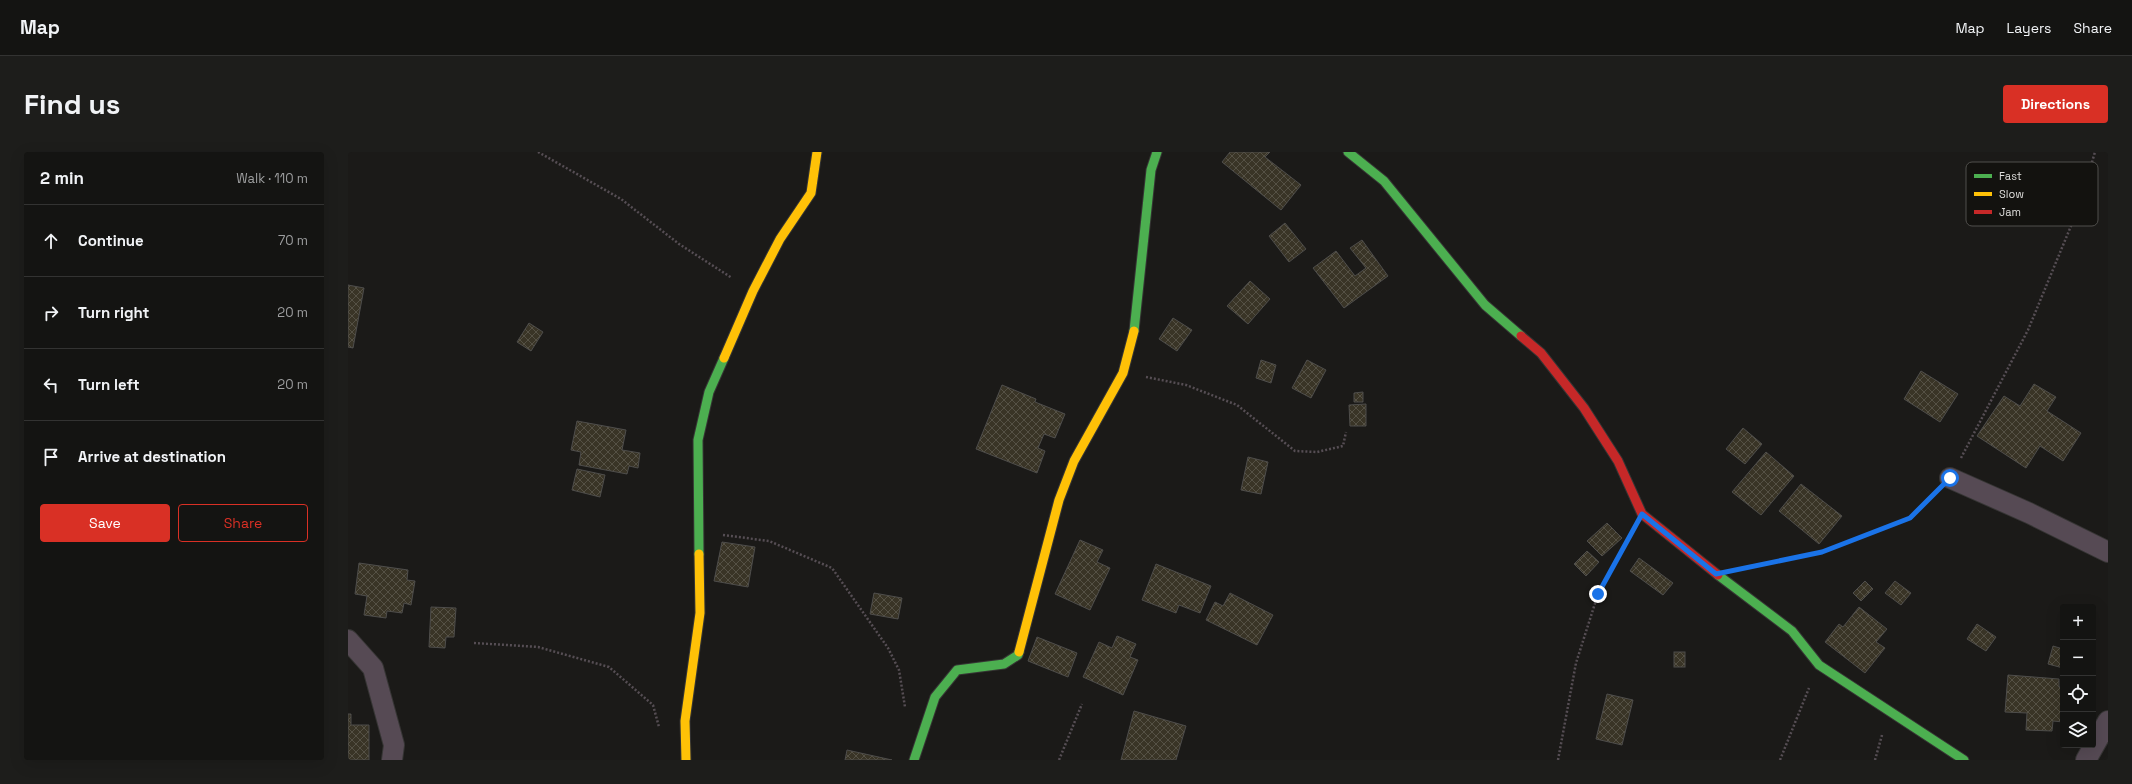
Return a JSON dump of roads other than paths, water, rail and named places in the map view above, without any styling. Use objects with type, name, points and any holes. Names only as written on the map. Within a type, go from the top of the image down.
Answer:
[{"type":"street","points":[[686,760],[685,721],[700,613],[698,440],[708,392],[753,291],[780,238],[811,193],[818,152]]},
{"type":"street","points":[[914,760],[920,738],[935,697],[957,670],[1004,664],[1018,655],[1059,500],[1074,461],[1124,373],[1134,330],[1151,170],[1157,152]]},
{"type":"street","points":[[1348,152],[1384,181],[1485,304],[1545,359],[1584,408],[1618,461],[1642,514],[1716,574],[1792,631],[1819,665],[1964,760]]},
{"type":"street","points":[[1950,478],[2029,513],[2108,552]]},
{"type":"street","points":[[348,640],[372,668],[394,745],[392,760]]},
{"type":"street","points":[[2086,760],[2108,720]]}]
